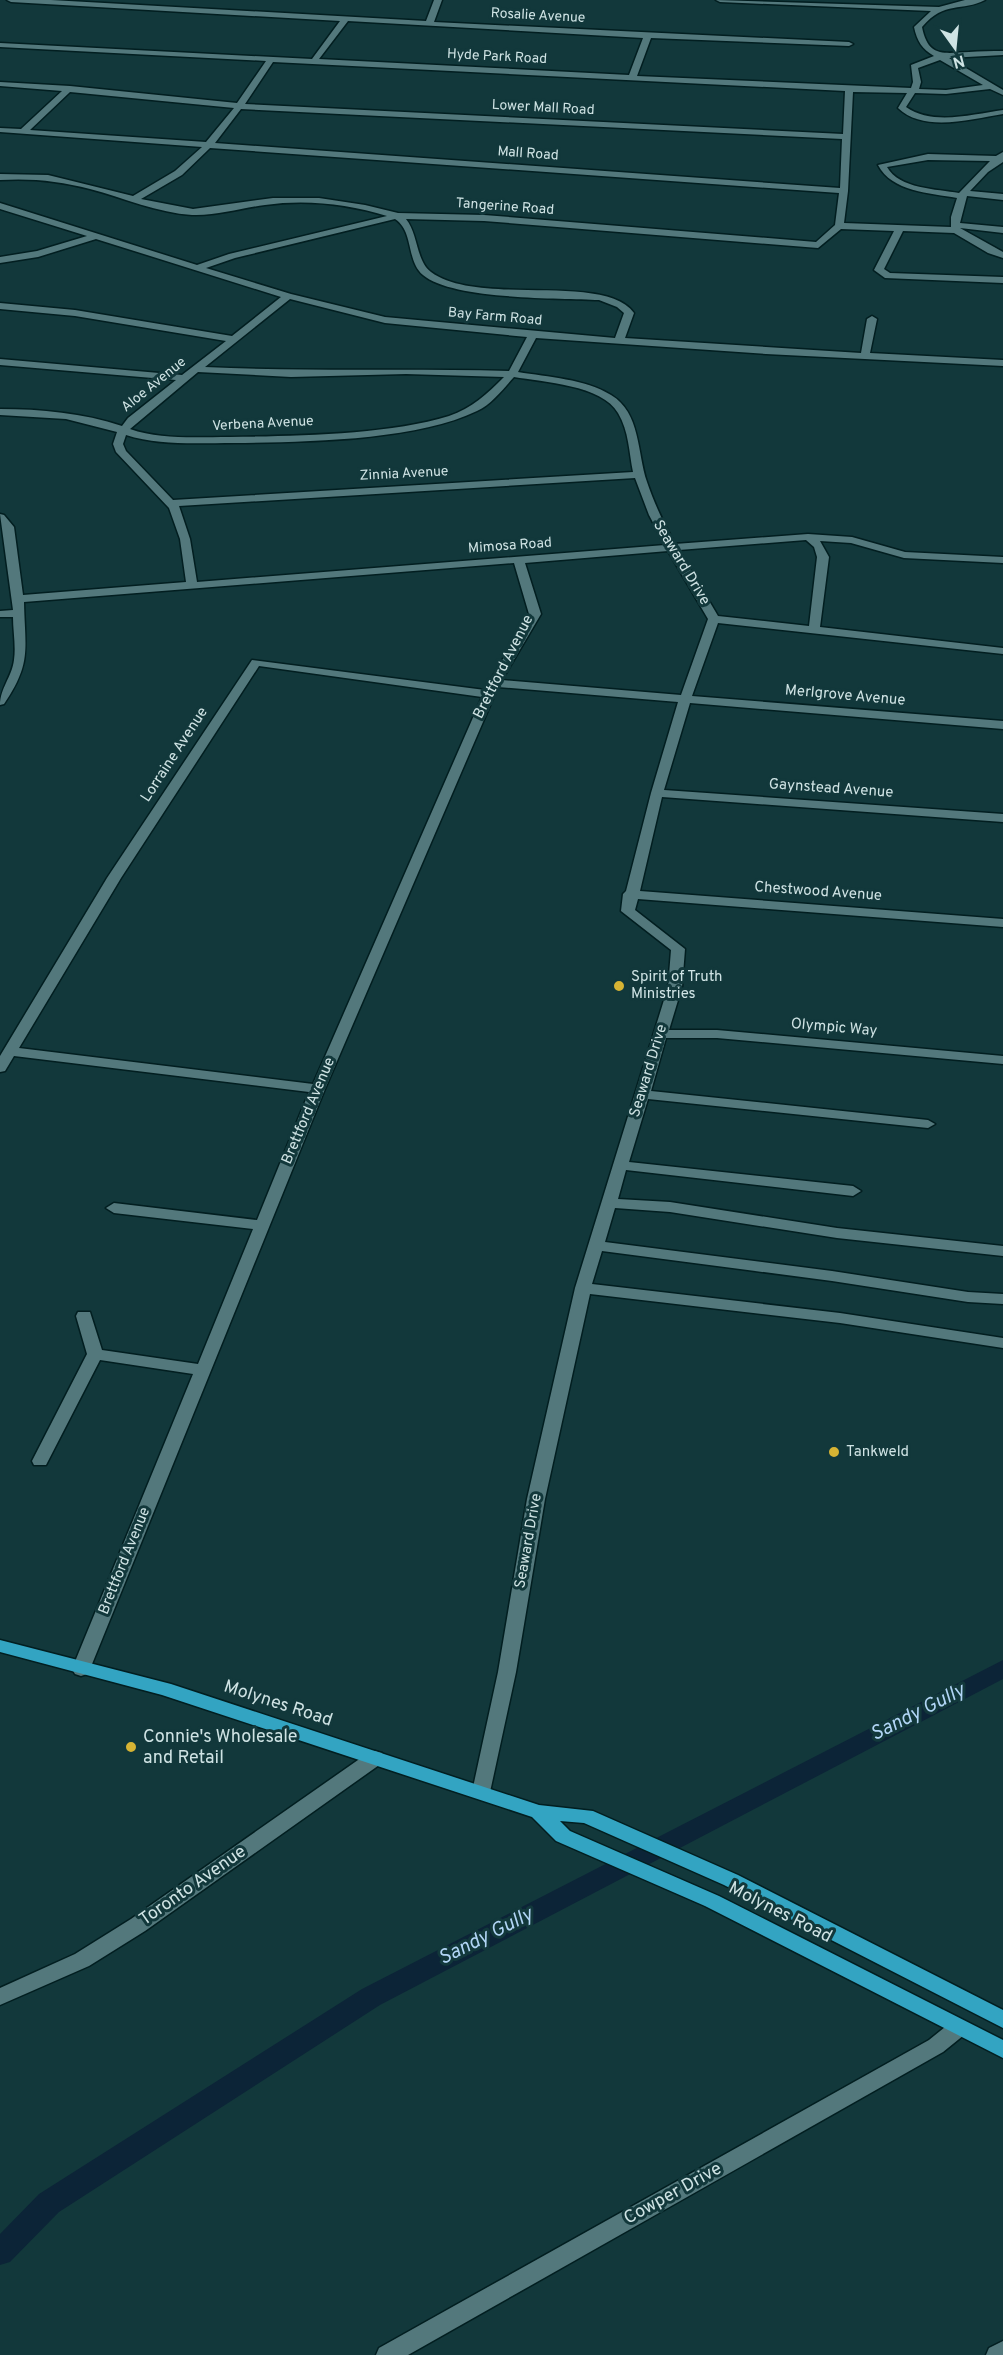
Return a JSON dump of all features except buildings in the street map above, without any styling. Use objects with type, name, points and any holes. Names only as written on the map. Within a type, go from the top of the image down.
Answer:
[{"type":"main road","name":"Molynes Road","points":[[0,1646],[81,1669],[165,1689],[539,1812],[586,1816],[731,1880],[1003,2020]]},
{"type":"main road","name":"Molynes Road","points":[[539,1812],[562,1836],[712,1901],[957,2029],[1003,2050]]},
{"type":"street","name":"Rosalie Avenue","points":[[11,0],[648,36],[849,44]]},
{"type":"street","points":[[429,24],[438,0]]},
{"type":"street","points":[[720,0],[938,9],[981,0]]},
{"type":"street","points":[[938,9],[925,18],[918,27],[920,38],[929,50],[945,57],[1003,93]]},
{"type":"street","points":[[314,61],[345,20]]},
{"type":"street","points":[[632,78],[648,36]]},
{"type":"street","name":"Hyde Park Road","points":[[0,45],[914,91],[946,92],[993,86]]},
{"type":"street","points":[[1003,53],[945,57],[914,67],[917,80],[914,91],[902,103],[902,108],[909,115],[944,119],[1003,112]]},
{"type":"street","points":[[136,198],[182,170],[209,144],[240,106],[270,59]]},
{"type":"street","name":"Lower Mall Road","points":[[0,84],[70,88],[103,95],[240,106],[845,137]]},
{"type":"street","points":[[23,132],[70,88]]},
{"type":"street","points":[[849,88],[844,190],[839,226],[1003,230]]},
{"type":"street","name":"Mall Road","points":[[0,130],[844,190]]},
{"type":"street","points":[[956,228],[963,194],[969,182],[1002,157]]},
{"type":"street","points":[[1002,157],[928,158],[882,165],[884,172],[893,181],[963,194],[1003,197]]},
{"type":"street","points":[[0,177],[36,176],[72,180],[182,211],[196,212],[297,199],[351,206],[397,216],[405,223],[422,270],[428,276],[443,284],[471,289],[600,297],[613,301],[625,307],[629,314],[620,341]]},
{"type":"street","name":"Bay Farm Road","points":[[0,206],[288,296],[385,320],[533,335],[1003,363]]},
{"type":"street","name":"Tangerine Road","points":[[196,268],[253,250],[397,216],[484,218],[818,245],[839,226]]},
{"type":"street","points":[[956,228],[991,251],[1003,255]]},
{"type":"street","points":[[899,229],[879,270],[888,276],[1003,280]]},
{"type":"street","points":[[0,260],[38,254],[96,236]]},
{"type":"street","name":"Aloe Avenue","points":[[192,584],[185,539],[171,503],[122,452],[118,441],[123,430],[181,378],[288,296]]},
{"type":"street","points":[[0,306],[75,313],[234,339]]},
{"type":"street","points":[[866,356],[872,319]]},
{"type":"street","points":[[512,374],[533,335]]},
{"type":"street","points":[[0,362],[181,378]]},
{"type":"street","name":"Seaward Drive","points":[[195,369],[291,374],[406,371],[512,374],[568,384],[610,398],[626,417],[639,475],[653,515],[714,619],[685,700],[657,793],[630,894],[628,911],[678,949],[675,987],[594,1245],[583,1288],[536,1499],[507,1672],[481,1792]]},
{"type":"street","name":"Verbena Avenue","points":[[0,412],[21,412],[90,422],[142,436],[213,441],[377,430],[444,422],[476,409],[512,374]]},
{"type":"street","name":"Zinnia Avenue","points":[[171,503],[639,475]]},
{"type":"street","points":[[0,517],[9,527],[18,599],[20,660],[15,678],[0,701]]},
{"type":"street","points":[[808,537],[819,546],[823,557],[816,594],[814,630]]},
{"type":"street","name":"Mimosa Road","points":[[18,599],[808,537],[852,540],[904,555],[1003,560]]},
{"type":"street","name":"Brettford Avenue","points":[[81,1669],[318,1089],[491,688],[535,614],[519,560]]},
{"type":"street","points":[[0,614],[18,613]]},
{"type":"street","points":[[714,619],[1003,651]]},
{"type":"street","name":"Lorraine Avenue","points":[[0,1068],[114,878],[256,662],[491,688]]},
{"type":"street","name":"Merlgrove Avenue","points":[[491,688],[685,700],[1003,725]]},
{"type":"street","name":"Gaynstead Avenue","points":[[657,793],[1003,818]]},
{"type":"street","name":"Chestwood Avenue","points":[[630,894],[1003,923]]},
{"type":"street","name":"Olympic Way","points":[[661,1034],[717,1034],[1003,1060]]},
{"type":"street","points":[[10,1051],[318,1089]]},
{"type":"street","points":[[642,1094],[928,1124]]},
{"type":"street","points":[[620,1165],[853,1191]]},
{"type":"street","points":[[608,1203],[670,1207],[837,1233],[1003,1251]]},
{"type":"street","points":[[114,1208],[262,1225]]},
{"type":"street","points":[[594,1245],[832,1276],[968,1297],[1003,1299]]},
{"type":"street","points":[[583,1288],[840,1318],[1003,1343]]},
{"type":"street","points":[[40,1461],[94,1354],[84,1316]]},
{"type":"street","points":[[94,1354],[203,1370]]},
{"type":"street","name":"Toronto Avenue","points":[[0,1997],[82,1960],[138,1925],[375,1758]]},
{"type":"street","name":"Cowper Drive","points":[[387,2355],[936,2046],[957,2029]]},
{"type":"street","points":[[997,2355],[1003,2351]]},
{"type":"waterway","name":"Sandy Gully","points":[[0,2253],[49,2203],[371,1997],[1003,1669]]},
{"type":"place","name":"Spirit of Truth Ministries","points":[[619,986]]},
{"type":"place","name":"Tankweld","points":[[834,1452]]},
{"type":"place","name":"Connie's Wholesale and Retail","points":[[131,1747]]}]
